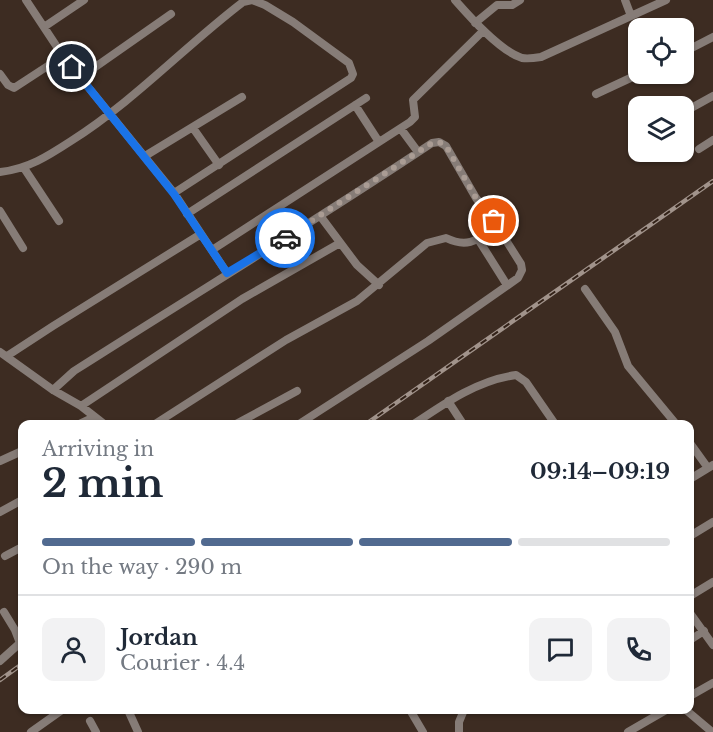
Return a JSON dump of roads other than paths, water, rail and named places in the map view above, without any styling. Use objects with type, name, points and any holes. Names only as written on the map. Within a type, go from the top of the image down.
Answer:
[{"type":"street","points":[[26,0],[63,56],[174,194],[227,273]]},
{"type":"street","points":[[44,27],[84,0]]},
{"type":"street","points":[[0,172],[24,168],[40,161],[111,114],[243,2],[252,0],[265,5],[293,22],[349,63],[352,69],[351,78],[174,194]]},
{"type":"street","points":[[455,0],[483,31],[510,51],[521,57],[530,58],[541,57],[666,0]]},
{"type":"street","points":[[475,23],[501,2],[512,5],[520,0]]},
{"type":"street","points":[[625,0],[631,16]]},
{"type":"street","points":[[81,77],[171,14]]},
{"type":"street","points":[[212,250],[401,129],[415,117],[413,100],[483,31]]},
{"type":"street","points":[[694,47],[713,37]]},
{"type":"street","points":[[0,74],[8,85],[14,88],[63,56]]},
{"type":"street","points":[[597,94],[628,79]]},
{"type":"street","points":[[694,106],[713,96]]},
{"type":"street","points":[[145,156],[242,97]]},
{"type":"street","points":[[187,214],[366,98]]},
{"type":"street","points":[[355,105],[379,142]]},
{"type":"street","points":[[194,128],[219,165]]},
{"type":"street","points":[[401,129],[418,152]]},
{"type":"street","points":[[699,149],[713,140]]},
{"type":"street","points":[[53,390],[74,371],[227,273],[321,217],[432,143],[439,142],[446,146],[522,270],[518,278],[428,341],[306,420]]},
{"type":"street","points":[[24,168],[59,221]]},
{"type":"street","points":[[0,211],[23,248]]},
{"type":"street","points":[[321,217],[357,265],[378,285]]},
{"type":"street","points":[[161,420],[286,340],[357,301],[427,243],[446,238],[462,244],[478,239],[497,226]]},
{"type":"street","points":[[98,420],[3,354],[53,326],[201,234]]},
{"type":"street","points":[[478,239],[507,285]]},
{"type":"street","points":[[81,406],[242,299],[340,243]]},
{"type":"street","points":[[585,288],[615,333],[628,366],[673,420]]},
{"type":"street","points":[[420,420],[448,401],[483,384],[516,375],[526,382],[552,420]]},
{"type":"street","points":[[243,420],[297,391]]},
{"type":"street","points":[[448,401],[460,420]]},
{"type":"street","points":[[88,420],[94,417]]},
{"type":"street","points":[[694,447],[711,466],[694,477]]},
{"type":"street","points":[[0,460],[18,453]]},
{"type":"street","points":[[0,512],[18,502]]},
{"type":"street","points":[[694,534],[713,522]]},
{"type":"street","points":[[5,556],[18,549]]},
{"type":"street","points":[[694,594],[713,582]]},
{"type":"street","points":[[4,612],[18,638]]},
{"type":"street","points":[[694,618],[713,645]]},
{"type":"street","points":[[694,638],[704,632]]},
{"type":"street","points":[[0,661],[18,645]]},
{"type":"street","points":[[694,694],[713,683]]},
{"type":"street","points":[[31,732],[56,714]]},
{"type":"street","points":[[130,714],[138,732]]},
{"type":"street","points":[[412,714],[423,732]]},
{"type":"street","points":[[459,732],[459,722],[462,714]]},
{"type":"street","points":[[628,732],[659,714]]},
{"type":"street","points":[[691,714],[712,732]]},
{"type":"street","points":[[90,721],[96,732]]},
{"type":"railway","points":[[372,420],[713,181]]},
{"type":"railway","points":[[0,680],[18,667]]}]
